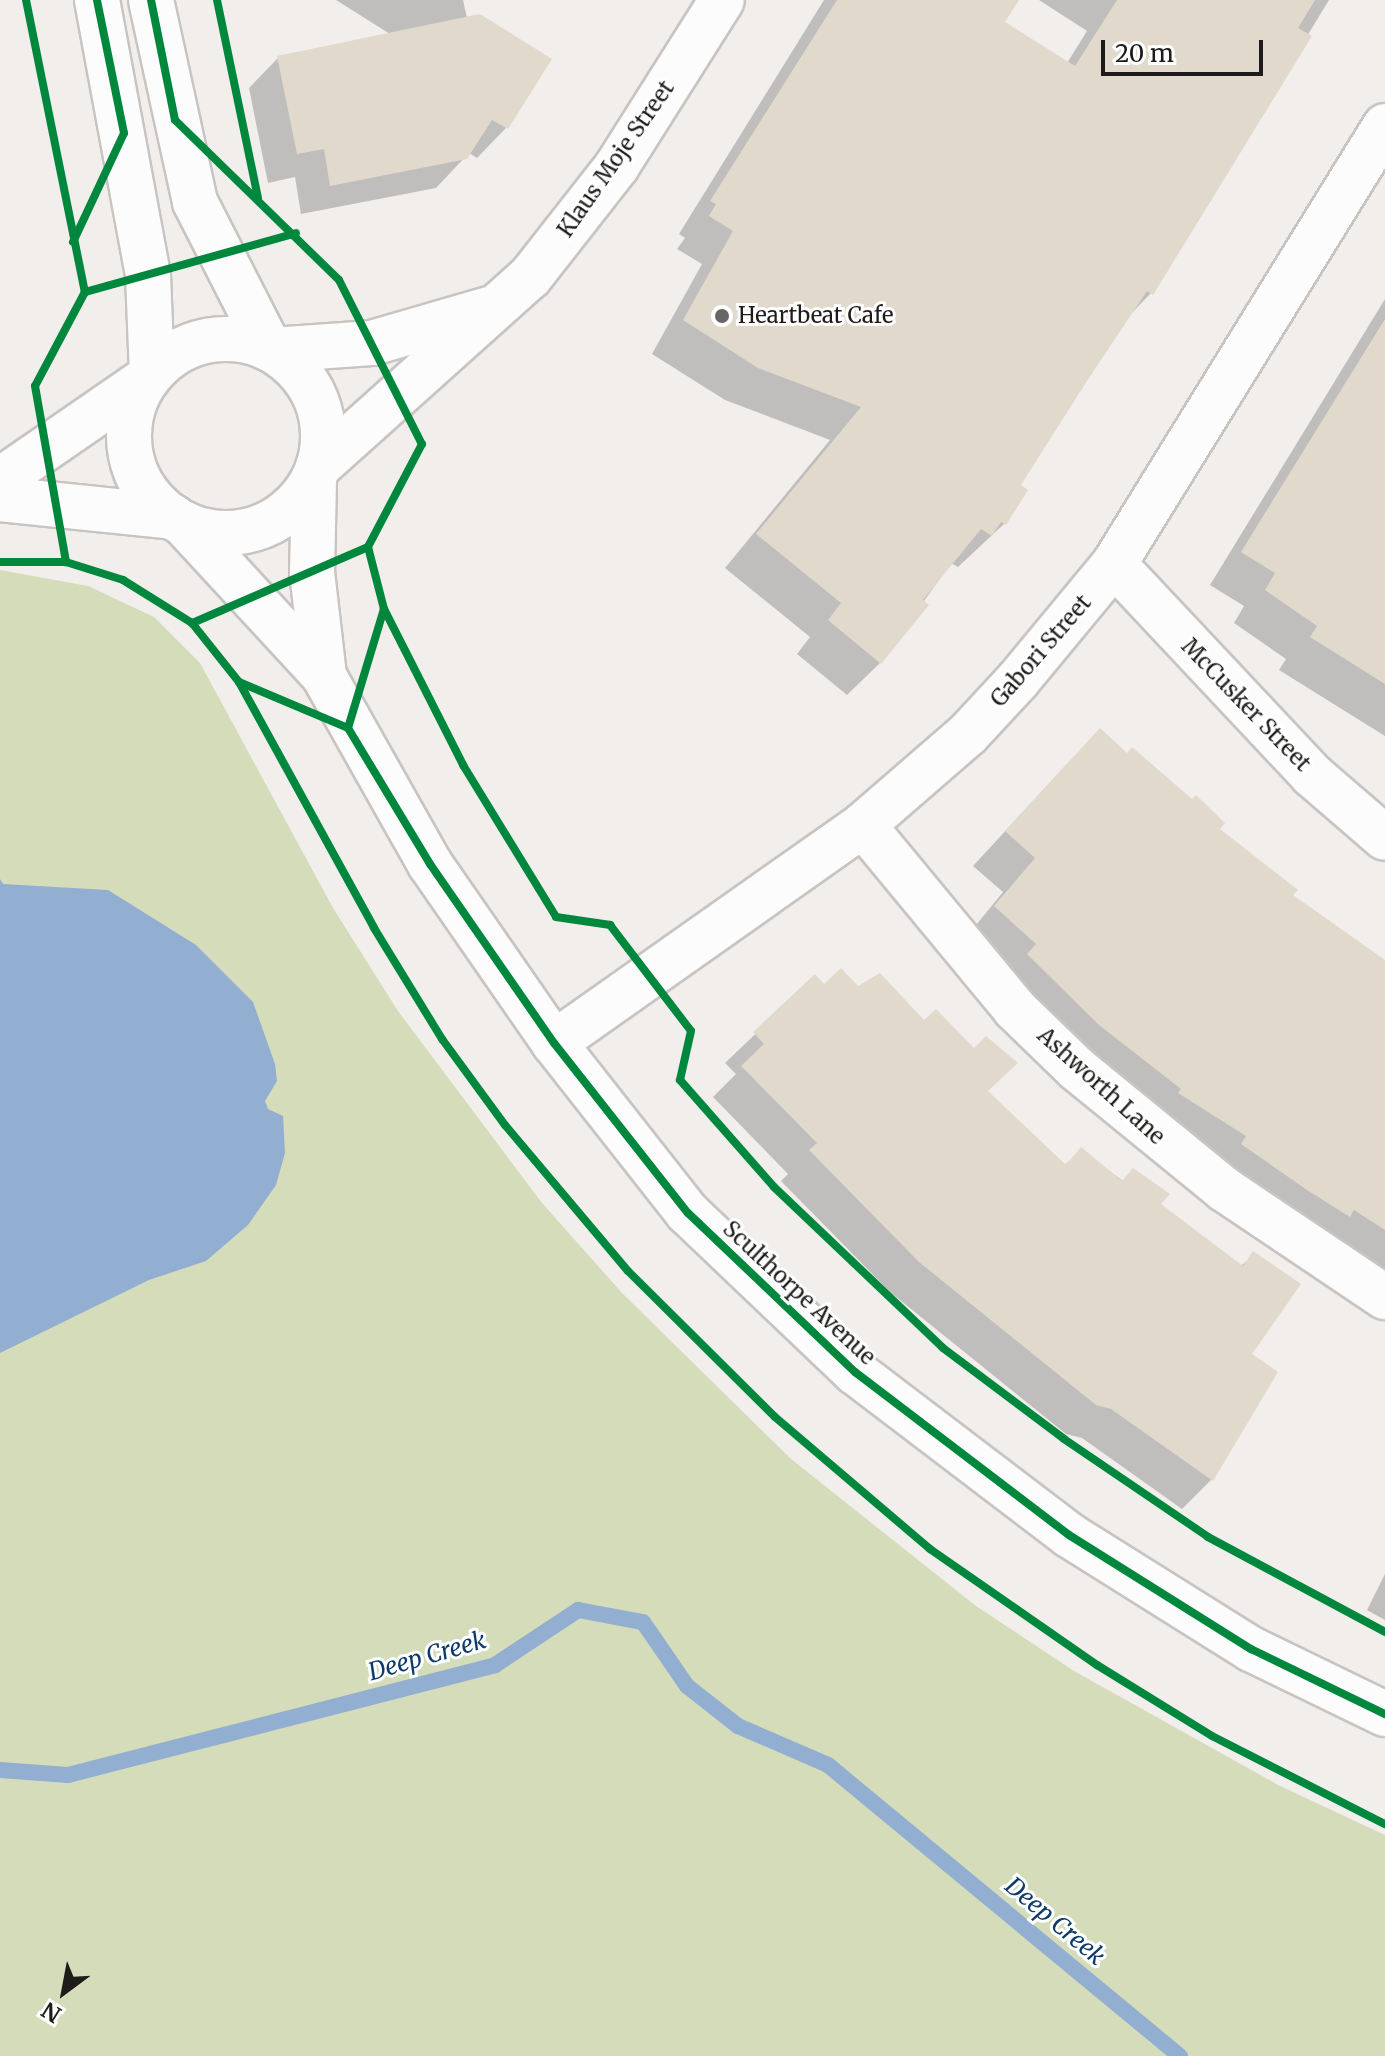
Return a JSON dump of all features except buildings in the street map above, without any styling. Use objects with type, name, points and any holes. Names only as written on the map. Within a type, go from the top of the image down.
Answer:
[{"type":"street","points":[[97,0],[148,275],[150,376],[133,406],[129,437],[134,468],[150,496],[178,520]]},
{"type":"street","points":[[151,0],[195,202],[271,350]]},
{"type":"street","name":"Klaus Moje Street","points":[[316,473],[530,277],[617,166],[722,0]]},
{"type":"street","name":"Gabori Street","points":[[554,1043],[863,825],[968,734],[1114,564],[1385,126]]},
{"type":"street","name":"Klaus Moje Street","points":[[271,350],[372,343],[496,307]]},
{"type":"street","points":[[0,480],[150,376],[171,355],[220,339],[271,350],[294,366],[311,388],[324,441],[316,473],[280,518],[257,528],[206,531],[178,520],[0,499]]},
{"type":"street","name":"Sculthorpe Avenue","points":[[316,473],[312,572],[324,676]]},
{"type":"street","name":"Sculthorpe Avenue","points":[[178,520],[324,676],[430,864],[554,1043],[688,1213],[855,1372],[951,1450],[1069,1535],[1251,1649],[1385,1714]]},
{"type":"street","name":"McCusker Street","points":[[1114,564],[1312,775],[1385,838]]},
{"type":"street","name":"Ashworth Lane","points":[[863,825],[947,931],[1077,1069],[1224,1189],[1385,1297]]},
{"type":"green space","points":[[0,570],[88,586],[154,617],[200,663],[333,908],[398,1011],[542,1203],[622,1293],[791,1459],[976,1606],[1074,1671],[1280,1786],[1385,1835],[1385,2056],[0,2056]]},
{"type":"water","points":[[0,879],[3,884],[108,890],[196,945],[253,1002],[275,1064],[277,1081],[265,1101],[268,1109],[283,1116],[285,1153],[276,1185],[248,1225],[206,1261],[149,1280],[0,1353]]},
{"type":"waterway","name":"Deep Creek","points":[[0,1770],[68,1775],[495,1665],[578,1610],[643,1622],[687,1686],[738,1726],[828,1765],[1180,2056]]},
{"type":"cycle path","points":[[26,0],[85,292],[35,386],[66,562]]},
{"type":"cycle path","points":[[73,242],[124,133],[97,0]]},
{"type":"cycle path","points":[[151,0],[175,120],[339,280],[422,444],[368,547],[192,623]]},
{"type":"cycle path","points":[[217,0],[258,198]]},
{"type":"cycle path","points":[[85,292],[296,233]]},
{"type":"cycle path","points":[[368,547],[384,609],[463,765],[556,917],[610,925],[691,1031],[680,1080],[774,1187],[943,1348],[1064,1439],[1208,1537],[1385,1632]]},
{"type":"cycle path","points":[[0,562],[66,562],[123,580],[192,623],[239,682],[374,928],[442,1039],[505,1125],[628,1271],[775,1417],[930,1549],[1097,1665],[1212,1736],[1385,1824]]},
{"type":"cycle path","points":[[348,728],[384,609]]},
{"type":"cycle path","points":[[239,682],[348,728]]},
{"type":"cycle path","points":[[348,728],[430,864],[554,1043],[688,1213],[855,1372],[1069,1535],[1251,1649],[1385,1714]]},
{"type":"place","name":"Heartbeat Cafe","points":[[722,316]]}]
